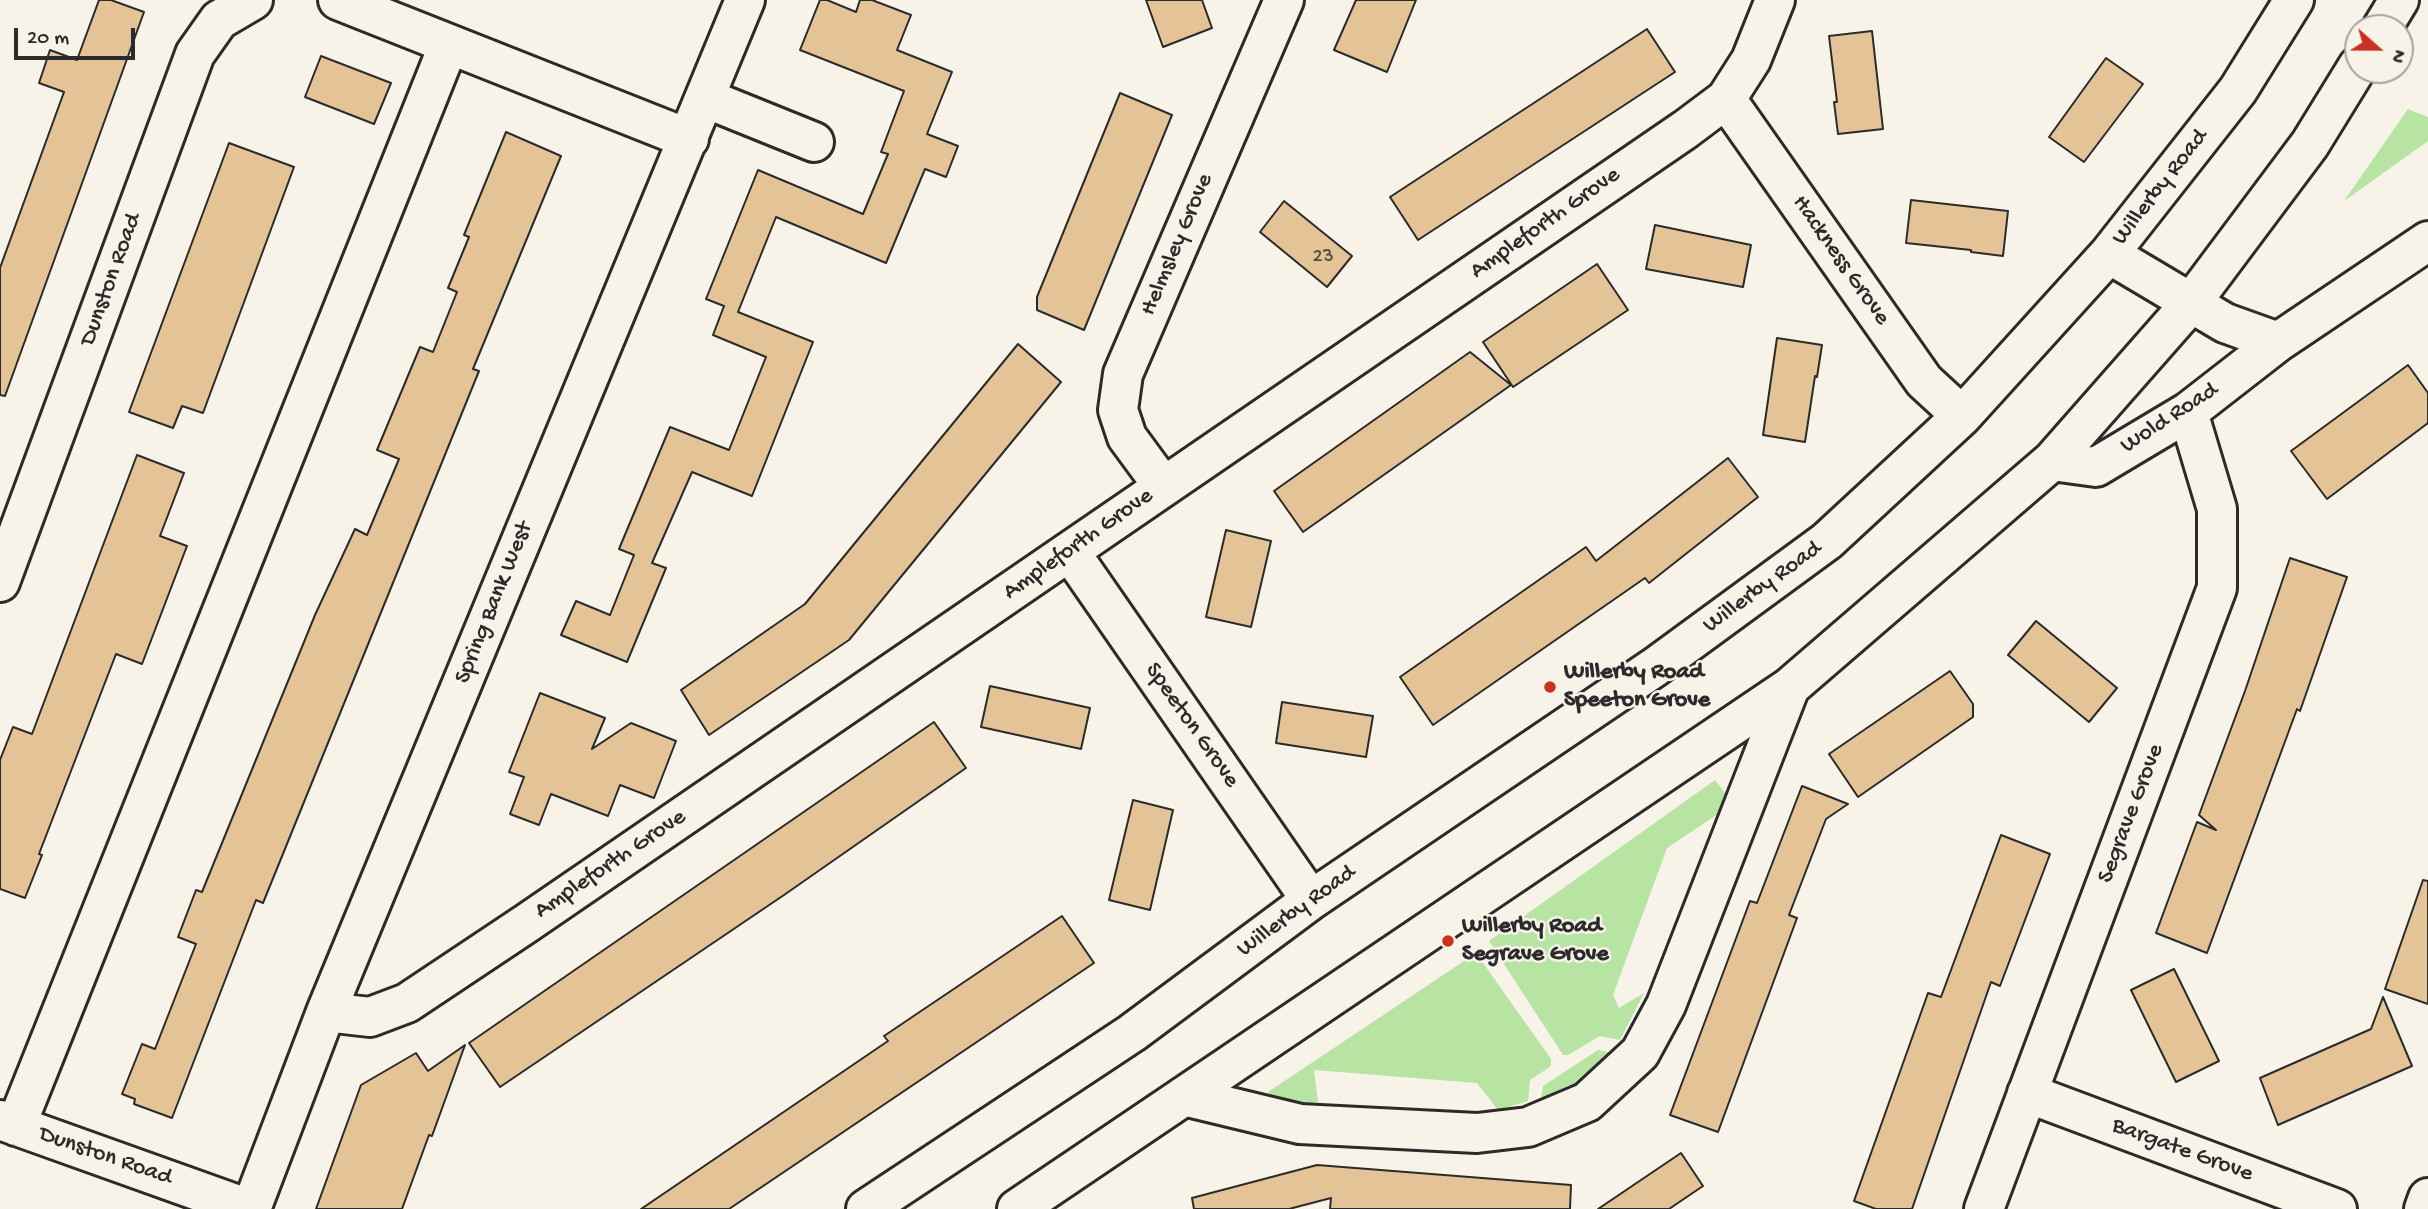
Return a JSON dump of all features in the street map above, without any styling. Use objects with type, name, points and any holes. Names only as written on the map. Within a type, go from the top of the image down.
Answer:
[{"type":"street","name":"Dunston Road","points":[[0,582],[195,54],[219,20],[253,0]]},
{"type":"street","points":[[338,0],[689,139]]},
{"type":"street","name":"Spring Bank West","points":[[250,1209],[326,1012],[746,0]]},
{"type":"street","name":"Helmsley Grove","points":[[1163,486],[1127,437],[1118,410],[1123,374],[1284,0]]},
{"type":"street","name":"Ampleforth Grove","points":[[326,1012],[370,1017],[407,1003],[1686,130],[1726,99],[1751,60],[1774,0]]},
{"type":"street","name":"Willerby Road","points":[[866,1209],[1132,1032],[1311,900],[1655,667],[1827,541],[1962,416],[2109,254],[2238,90],[2294,0]]},
{"type":"street","points":[[8,1123],[449,44]]},
{"type":"street","points":[[1017,1209],[1790,687],[2052,461],[2191,303],[2310,144],[2347,84]]},
{"type":"street","points":[[705,98],[814,142]]},
{"type":"street","name":"Hackness Grove","points":[[1726,99],[1924,381],[1962,416]]},
{"type":"street","name":"Wold Road","points":[[2052,461],[2096,467],[2188,412],[2278,342],[2426,249]]},
{"type":"street","points":[[2109,254],[2225,323],[2278,342]]},
{"type":"street","name":"Segrave Grove","points":[[1984,1209],[2217,589],[2217,509],[2188,412]]},
{"type":"street","name":"Speeton Grove","points":[[1070,552],[1311,900]]},
{"type":"street","points":[[1184,1096],[1300,1124],[1477,1133],[1528,1127],[1587,1102],[1640,1053],[1667,1005],[1790,687]]},
{"type":"street","name":"Bargate Grove","points":[[2027,1093],[2337,1209]]},
{"type":"street","name":"Dunston Road","points":[[8,1123],[181,1197],[250,1209]]},
{"type":"street","points":[[2424,1209],[2428,1198]]},
{"type":"green space","points":[[2408,109],[2428,117],[2428,141],[2344,201]]},
{"type":"green space","points":[[1715,780],[1725,793],[1724,803],[1718,814],[1667,848],[1613,995],[1619,1008],[1644,993],[1620,1040],[1600,1036],[1568,1055],[1563,1055],[1489,941]]},
{"type":"green space","points":[[1476,953],[1551,1059],[1551,1066],[1530,1080],[1528,1101],[1498,1110],[1477,1083],[1314,1070],[1318,1102],[1283,1103],[1272,1098],[1268,1092]]},
{"type":"green space","points":[[1598,1050],[1611,1053],[1583,1077],[1583,1082],[1571,1089],[1569,1085],[1541,1098],[1543,1086]]},
{"type":"building","points":[[99,0],[111,0],[144,12],[5,396],[0,395],[0,268],[64,92],[39,83],[50,50],[77,60]]},
{"type":"building","points":[[820,0],[827,0],[856,12],[860,0],[872,0],[911,15],[897,50],[952,72],[927,134],[958,146],[946,177],[925,169],[886,263],[776,217],[738,312],[813,342],[752,496],[692,472],[652,563],[666,568],[627,662],[561,635],[576,601],[610,615],[634,555],[619,549],[670,427],[729,450],[766,357],[713,335],[724,306],[706,299],[758,170],[863,214],[888,154],[881,152],[904,91],[800,50]]},
{"type":"building","points":[[1146,0],[1202,0],[1212,28],[1163,47]]},
{"type":"building","points":[[1356,0],[1416,0],[1387,72],[1334,50]]},
{"type":"building","points":[[1647,29],[1675,72],[1418,240],[1390,197]]},
{"type":"building","points":[[1872,31],[1883,129],[1838,134],[1829,36]]},
{"type":"building","points":[[321,56],[391,83],[374,124],[305,97]]},
{"type":"building","points":[[2106,58],[2143,84],[2084,162],[2049,137]]},
{"type":"building","points":[[1120,93],[1172,115],[1084,330],[1037,310],[1037,297]]},
{"type":"building","points":[[506,132],[561,156],[473,369],[479,371],[263,903],[256,900],[172,1118],[134,1104],[135,1099],[122,1094],[142,1044],[155,1049],[196,944],[178,937],[196,890],[202,892],[315,615],[355,529],[367,535],[399,459],[377,450],[420,347],[433,352],[457,292],[448,288],[469,237],[464,235]]},
{"type":"building","points":[[229,143],[294,167],[203,413],[182,406],[173,428],[129,412]]},
{"type":"building","points":[[1911,200],[2008,211],[2003,256],[1906,243]]},
{"type":"building","points":[[1284,201],[1352,256],[1327,287],[1260,232]]},
{"type":"building","points":[[1655,225],[1751,245],[1743,287],[1646,269]]},
{"type":"building","points":[[1597,264],[1628,310],[1513,387],[1483,342]]},
{"type":"building","points":[[1777,338],[1822,345],[1805,442],[1763,435]]},
{"type":"building","points":[[1018,344],[1061,382],[849,640],[709,735],[681,690],[805,604]]},
{"type":"building","points":[[1470,352],[1511,385],[1303,532],[1274,491]]},
{"type":"building","points":[[2408,365],[2428,393],[2428,423],[2327,499],[2291,451]]},
{"type":"building","points":[[137,455],[184,473],[160,536],[187,546],[142,664],[116,654],[39,854],[42,855],[25,898],[0,889],[0,760],[13,727],[32,734]]},
{"type":"building","points":[[1728,458],[1758,497],[1649,583],[1645,578],[1433,725],[1400,677],[1586,547],[1596,561]]},
{"type":"building","points":[[1226,530],[1271,541],[1251,627],[1206,617]]},
{"type":"building","points":[[2290,558],[2347,577],[2300,711],[2297,709],[2207,953],[2156,933],[2197,822],[2216,830],[2199,815]]},
{"type":"building","points":[[2036,621],[2117,688],[2089,722],[2008,655]]},
{"type":"building","points":[[1950,671],[1973,704],[1973,717],[1858,797],[1829,754]]},
{"type":"building","points":[[990,686],[1090,708],[1081,749],[981,727]]},
{"type":"building","points":[[540,693],[605,718],[592,749],[631,723],[676,741],[654,798],[620,785],[608,816],[551,794],[539,825],[510,814],[524,777],[509,772]]},
{"type":"building","points":[[1282,702],[1373,716],[1366,757],[1276,743]]},
{"type":"building","points":[[934,722],[966,768],[500,1087],[469,1043]]},
{"type":"building","points":[[1802,786],[1848,804],[1826,819],[1789,915],[1797,918],[1718,1132],[1670,1115],[1750,901],[1757,903]]},
{"type":"building","points":[[1133,800],[1173,810],[1150,910],[1109,900]]},
{"type":"building","points":[[2001,835],[2050,854],[2000,986],[1991,982],[1912,1209],[1876,1209],[1854,1201],[1928,993],[1941,997]]},
{"type":"building","points":[[2423,880],[2428,881],[2428,1004],[2385,989]]},
{"type":"building","points":[[1062,916],[1094,963],[729,1209],[641,1209],[888,1041],[884,1036]]},
{"type":"building","points":[[2174,969],[2219,1061],[2176,1082],[2131,990]]},
{"type":"building","points":[[2383,997],[2412,1066],[2278,1125],[2260,1078],[2371,1029]]},
{"type":"building","points":[[465,1045],[402,1209],[316,1209],[361,1085],[416,1053],[428,1071]]},
{"type":"building","points":[[1681,1153],[1703,1186],[1669,1209],[1598,1209]]},
{"type":"building","points":[[1317,1165],[1571,1185],[1570,1209],[1330,1209],[1331,1198],[1289,1209],[1194,1209],[1192,1198]]},
{"type":"place","name":"Willerby Road Speeton Grove","points":[[1550,687]]},
{"type":"place","name":"Willerby Road Segrave Grove","points":[[1448,941]]}]
